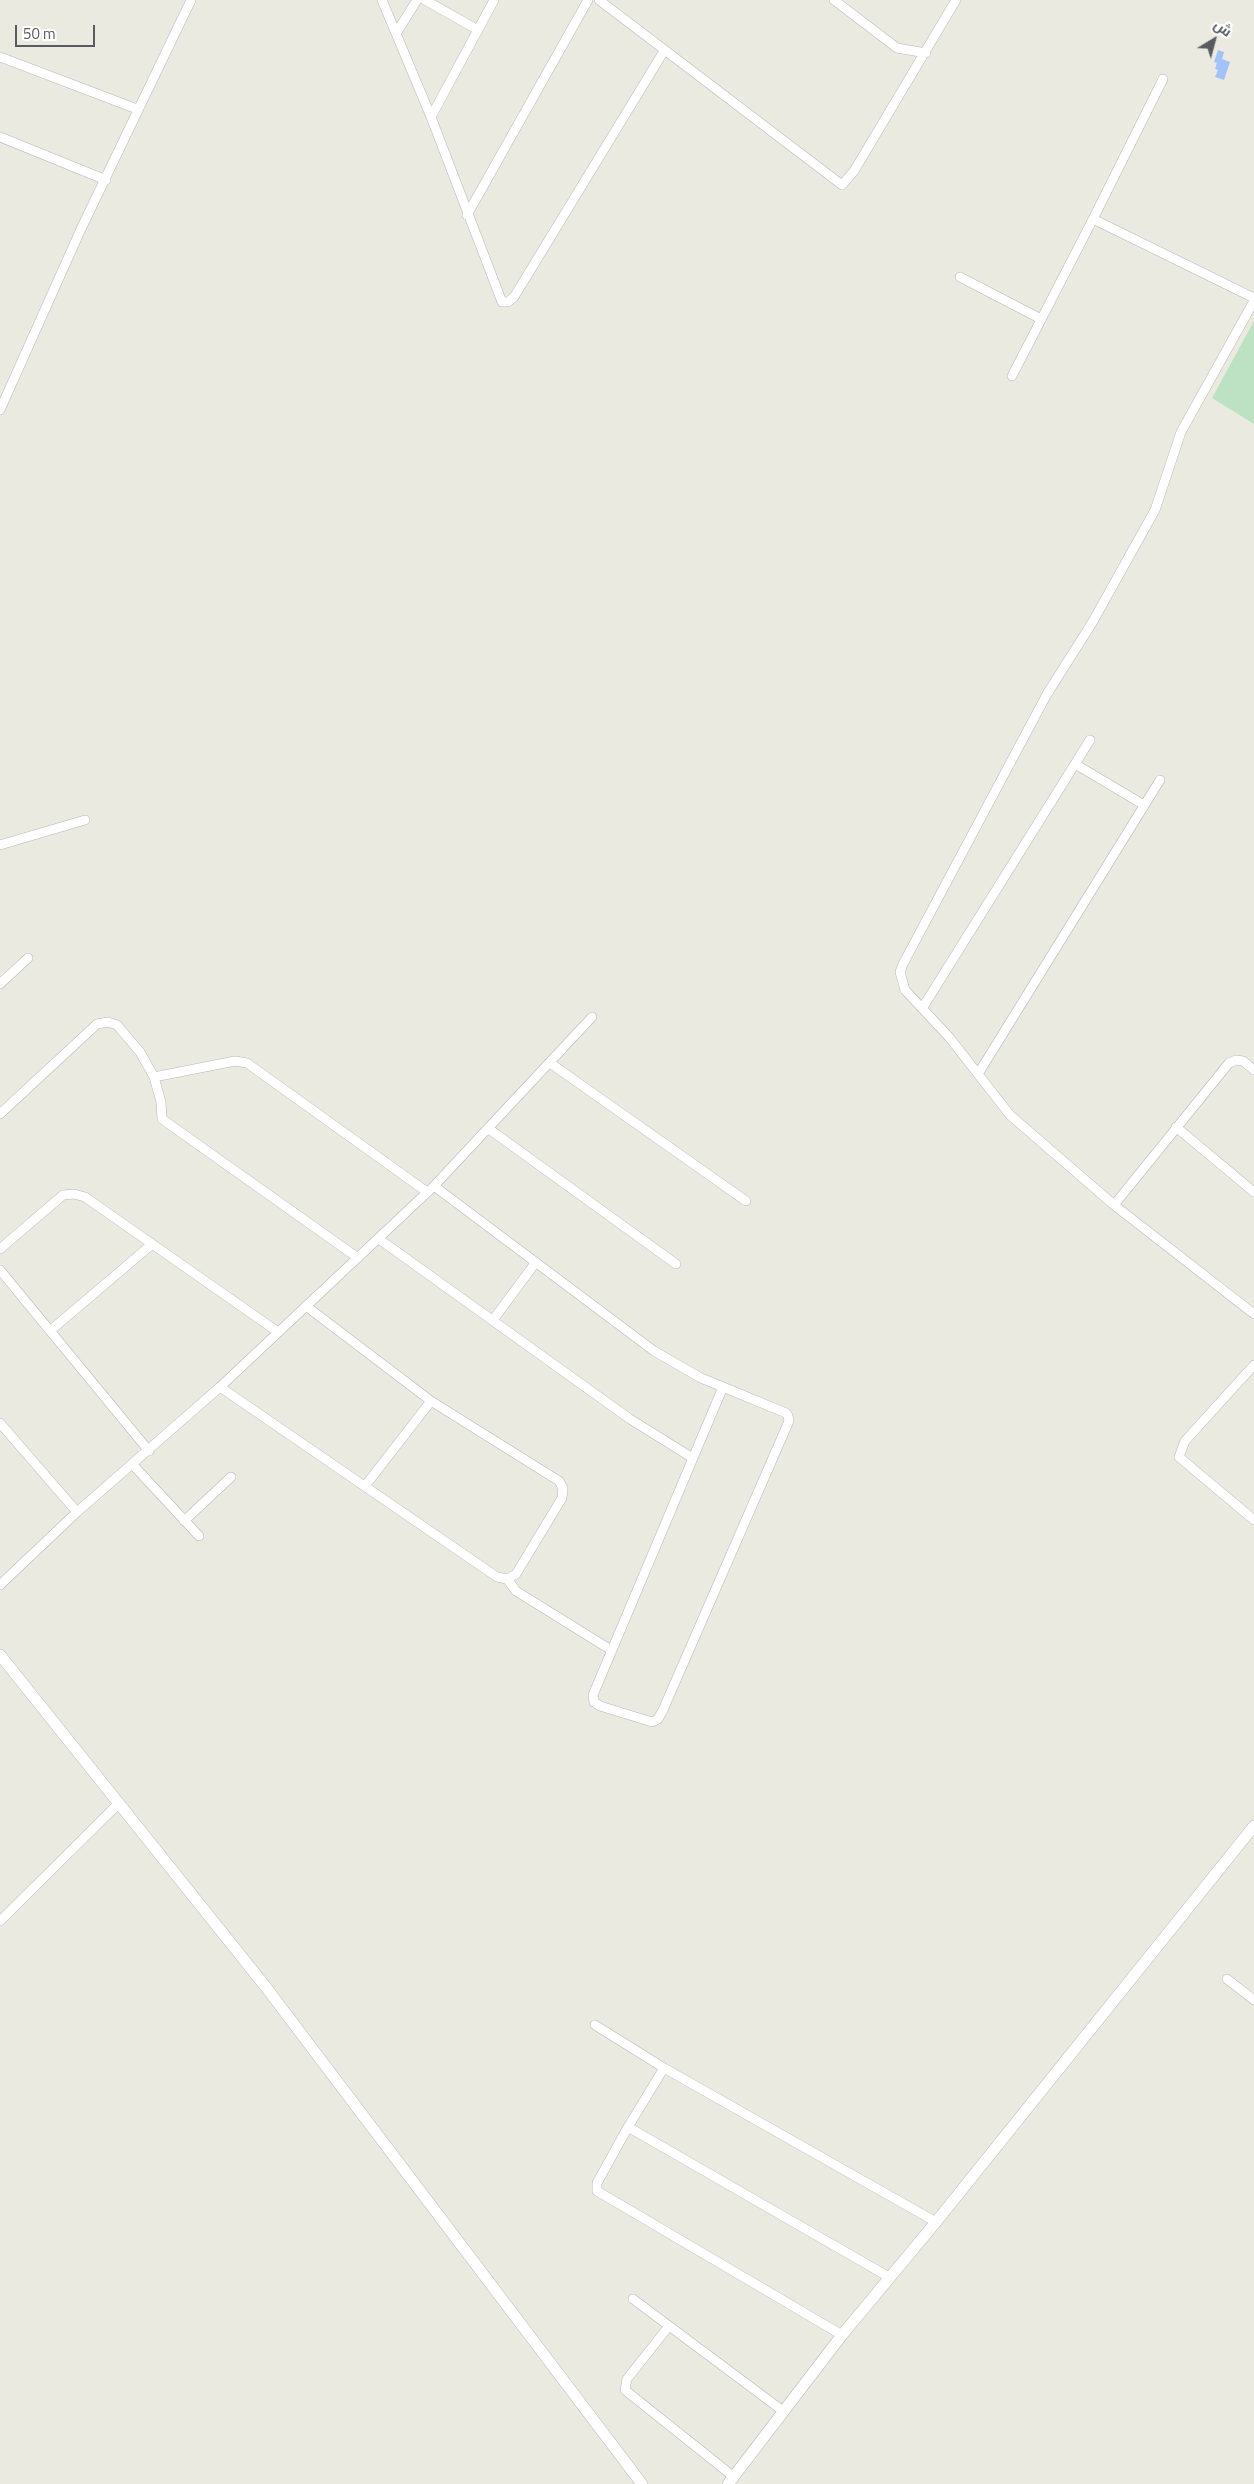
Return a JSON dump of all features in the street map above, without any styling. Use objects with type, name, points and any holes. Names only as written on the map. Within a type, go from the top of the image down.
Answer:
[{"type":"street","points":[[0,410],[81,229],[191,0]]},
{"type":"street","points":[[382,0],[431,117],[467,215],[502,302],[508,302],[514,298],[576,199],[664,51]]},
{"type":"street","points":[[397,32],[417,0]]},
{"type":"street","points":[[426,0],[478,30]]},
{"type":"street","points":[[431,117],[494,0]]},
{"type":"street","points":[[467,215],[588,0]]},
{"type":"street","points":[[600,0],[664,51],[842,185],[854,171],[956,0]]},
{"type":"street","points":[[834,0],[897,48],[926,53]]},
{"type":"street","points":[[0,56],[137,109]]},
{"type":"street","points":[[1012,376],[1163,79]]},
{"type":"street","points":[[0,137],[106,180]]},
{"type":"street","points":[[1093,219],[1254,299],[1181,432],[1155,510],[1096,615],[1047,694],[900,972],[905,990],[923,1007],[1010,1115],[1114,1205],[1254,1314]]},
{"type":"street","points":[[960,277],[1041,319]]},
{"type":"street","points":[[923,1007],[1090,740]]},
{"type":"street","points":[[1075,764],[1144,805]]},
{"type":"street","points":[[978,1074],[1160,780]]},
{"type":"street","points":[[0,845],[85,820]]},
{"type":"street","points":[[0,984],[28,958]]},
{"type":"street","points":[[0,1585],[77,1512],[220,1387],[379,1239],[489,1129],[592,1017]]},
{"type":"street","points":[[0,1114],[97,1024],[108,1022],[117,1025],[140,1052],[154,1077],[161,1102],[162,1119],[358,1258]]},
{"type":"street","points":[[1114,1205],[1229,1063],[1236,1060],[1243,1061],[1254,1070]]},
{"type":"street","points":[[154,1077],[235,1061],[247,1064],[536,1262],[654,1350],[680,1367],[786,1413],[789,1421],[658,1719],[652,1722],[600,1706],[594,1702],[592,1695],[691,1457],[723,1387]]},
{"type":"street","points":[[550,1063],[746,1201]]},
{"type":"street","points":[[1176,1127],[1254,1192]]},
{"type":"street","points":[[489,1129],[676,1264]]},
{"type":"street","points":[[0,1249],[63,1195],[74,1194],[85,1198],[150,1245],[278,1332]]},
{"type":"street","points":[[379,1239],[630,1420],[691,1457]]},
{"type":"street","points":[[51,1330],[150,1245]]},
{"type":"street","points":[[493,1320],[536,1262]]},
{"type":"street","points":[[0,1270],[149,1451]]},
{"type":"street","points":[[306,1306],[431,1401],[559,1481],[563,1488],[562,1498],[516,1574],[507,1580]]},
{"type":"street","points":[[1254,1365],[1185,1441],[1179,1457],[1254,1520]]},
{"type":"street","points":[[220,1387],[496,1578],[507,1580],[516,1591],[611,1650]]},
{"type":"street","points":[[365,1486],[431,1401]]},
{"type":"street","points":[[0,1423],[77,1512]]},
{"type":"street","points":[[133,1465],[199,1536]]},
{"type":"street","points":[[184,1521],[231,1477]]},
{"type":"street","points":[[0,1655],[265,1986],[642,2484]]},
{"type":"street","points":[[0,1921],[119,1803]]},
{"type":"street","points":[[670,2326],[627,2378],[625,2390],[731,2481],[842,2334],[936,2222],[1254,1826]]},
{"type":"street","points":[[1227,1979],[1254,2000]]},
{"type":"street","points":[[595,2025],[664,2068],[936,2222]]},
{"type":"street","points":[[664,2068],[597,2183],[598,2193],[842,2334]]},
{"type":"street","points":[[628,2127],[889,2277]]},
{"type":"street","points":[[633,2299],[783,2411]]},
{"type":"green space","points":[[1254,321],[1254,424],[1212,398]]},
{"type":"water","points":[[1218,50],[1224,52],[1222,59],[1230,62],[1224,80],[1215,77],[1218,70],[1215,69],[1217,63],[1214,62]]}]
